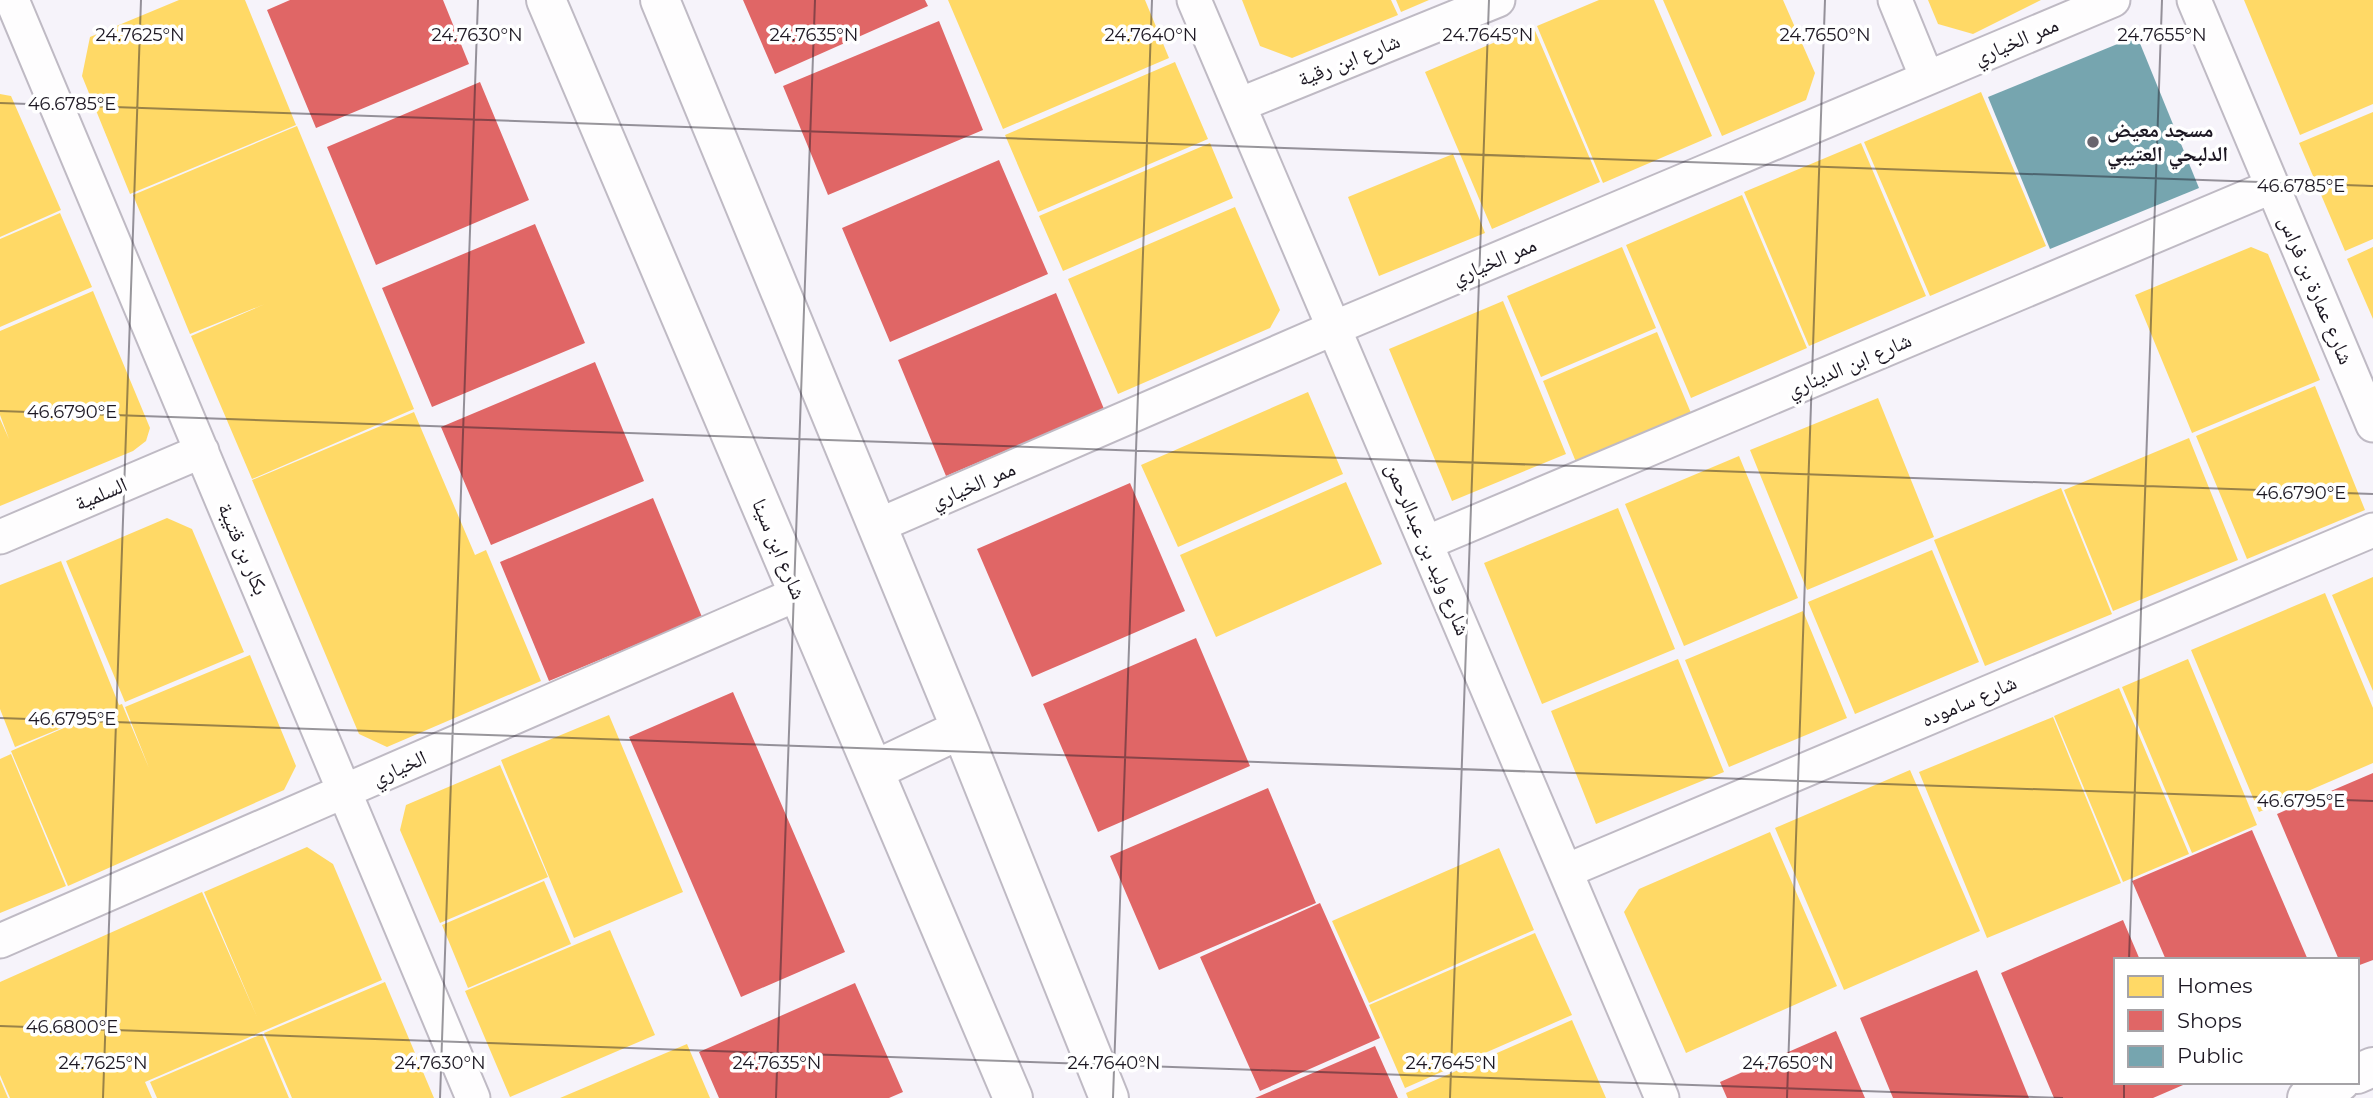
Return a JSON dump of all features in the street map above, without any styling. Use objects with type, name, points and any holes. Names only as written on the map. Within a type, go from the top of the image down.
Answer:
[{"type":"street","name":"بكار بن قتيبة","points":[[12,0],[473,1098]]},
{"type":"street","name":"شارع ابن سينا","points":[[546,0],[1013,1098]]},
{"type":"street","points":[[660,0],[961,729],[1109,1098]]},
{"type":"street","name":"شارع وليد بن عبدالرحمن","points":[[1194,0],[1662,1098]]},
{"type":"street","name":"شارع ابن رقية","points":[[1239,105],[1498,0]]},
{"type":"street","points":[[1895,0],[1927,78]]},
{"type":"street","name":"ممر الخياري","points":[[877,526],[1334,328],[2113,0]]},
{"type":"street","name":"شارع عمارة بن فراس","points":[[2194,0],[2373,425]]},
{"type":"street","name":"شارع ابن الديناري","points":[[1426,543],[2273,186]]},
{"type":"street","name":"السلمية","points":[[0,537],[202,451]]},
{"type":"street","name":"شارع ساموده","points":[[1566,872],[2373,530]]},
{"type":"street","name":"الخياري","points":[[0,941],[797,594]]},
{"type":"street","points":[[875,771],[961,729]]},
{"type":"street","points":[[2307,1098],[2336,1084]]},
{"type":"building: Homes","points":[[179,0],[245,0],[296,125],[130,194],[82,76],[90,37]]},
{"type":"building: Homes","points":[[948,0],[1145,0],[1169,58],[1003,129]]},
{"type":"building: Homes","points":[[1242,0],[1391,0],[1398,15],[1292,58],[1260,46]]},
{"type":"building: Homes","points":[[1396,0],[1429,0],[1401,12]]},
{"type":"building: Homes","points":[[1599,0],[1654,0],[1712,136],[1603,183],[1537,26]]},
{"type":"building: Homes","points":[[1663,0],[1783,0],[1815,73],[1806,100],[1722,136]]},
{"type":"building: Homes","points":[[1928,0],[2041,0],[1973,34],[1938,24]]},
{"type":"building: Homes","points":[[2244,0],[2373,0],[2373,104],[2300,135]]},
{"type":"building: Homes","points":[[1533,26],[1600,182],[1492,229],[1425,72]]},
{"type":"building: Homes","points":[[1175,62],[1208,139],[1038,212],[1005,135]]},
{"type":"building: Homes","points":[[1981,92],[2046,246],[1930,296],[1864,142]]},
{"type":"building: Homes","points":[[0,94],[11,96],[61,210],[0,237]]},
{"type":"building: Homes","points":[[2373,112],[2373,239],[2345,251],[2299,143]]},
{"type":"building: Homes","points":[[297,126],[414,409],[252,479],[191,336],[265,304],[190,334],[133,195]]},
{"type":"building: Homes","points":[[1210,143],[1233,198],[1063,271],[1039,216]]},
{"type":"building: Homes","points":[[1861,143],[1926,296],[1809,346],[1744,192]]},
{"type":"building: Homes","points":[[1453,154],[1485,233],[1379,276],[1348,197]]},
{"type":"building: Homes","points":[[1742,195],[1807,348],[1691,398],[1626,245]]},
{"type":"building: Homes","points":[[1235,207],[1280,310],[1270,328],[1118,394],[1068,279]]},
{"type":"building: Homes","points":[[60,213],[92,287],[0,327],[0,239]]},
{"type":"building: Homes","points":[[1622,247],[1656,328],[1541,377],[1507,296]]},
{"type":"building: Homes","points":[[2251,247],[2268,254],[2320,380],[2192,433],[2135,295]]},
{"type":"building: Homes","points":[[2373,247],[2373,319],[2347,259]]},
{"type":"building: Homes","points":[[93,291],[150,428],[146,441],[133,451],[0,506],[0,419],[9,439],[0,415],[0,331]]},
{"type":"building: Homes","points":[[1503,301],[1566,454],[1452,501],[1389,349]]},
{"type":"building: Homes","points":[[1657,332],[1691,413],[1576,462],[1543,381]]},
{"type":"building: Homes","points":[[2315,386],[2365,510],[2247,559],[2196,436]]},
{"type":"building: Homes","points":[[1308,392],[1343,474],[1178,547],[1141,465]]},
{"type":"building: Homes","points":[[1878,398],[1934,537],[1807,590],[1750,450]]},
{"type":"building: Homes","points":[[414,412],[475,555],[486,550],[541,681],[387,747],[359,734],[252,480]]},
{"type":"building: Homes","points":[[2189,438],[2238,560],[2113,611],[2064,490]]},
{"type":"building: Homes","points":[[1739,456],[1798,598],[1684,646],[1625,504]]},
{"type":"building: Homes","points":[[1346,482],[1382,564],[1216,637],[1180,555]]},
{"type":"building: Homes","points":[[2061,488],[2112,614],[1985,666],[1934,540]]},
{"type":"building: Homes","points":[[1618,508],[1675,649],[1542,704],[1484,563]]},
{"type":"building: Homes","points":[[167,518],[192,529],[244,652],[125,702],[66,561]]},
{"type":"building: Homes","points":[[1932,550],[1979,662],[1855,714],[1808,602]]},
{"type":"building: Homes","points":[[61,561],[119,705],[122,704],[149,768],[125,707],[250,655],[296,766],[284,790],[68,886],[11,751],[96,714],[15,747],[0,709],[0,585]]},
{"type":"building: Homes","points":[[2373,577],[2373,691],[2332,595]]},
{"type":"building: Homes","points":[[2325,593],[2373,708],[2373,763],[2259,812],[2191,650]]},
{"type":"building: Homes","points":[[1803,611],[1847,718],[1729,767],[1685,660]]},
{"type":"building: Homes","points":[[1678,659],[1724,772],[1596,824],[1551,711]]},
{"type":"building: Homes","points":[[2188,659],[2257,825],[2192,853],[2122,687]]},
{"type":"building: Homes","points":[[2119,688],[2189,854],[2123,882],[2054,716]]},
{"type":"building: Homes","points":[[609,715],[683,892],[574,938],[501,760]]},
{"type":"building: Homes","points":[[2053,717],[2121,883],[1987,938],[1919,772]]},
{"type":"building: Homes","points":[[11,754],[66,886],[0,913],[0,759]]},
{"type":"building: Homes","points":[[500,765],[548,877],[440,923],[400,830],[406,805]]},
{"type":"building: Homes","points":[[1910,770],[1980,931],[1844,990],[1775,828]]},
{"type":"building: Homes","points":[[1770,832],[1837,986],[1686,1053],[1624,912],[1639,889]]},
{"type":"building: Homes","points":[[307,847],[333,864],[382,980],[145,1082],[152,1098],[10,1098],[0,1075],[0,982],[202,892],[257,1017],[204,892]]},
{"type":"building: Homes","points":[[1499,848],[1534,930],[1369,1003],[1332,921]]},
{"type":"building: Homes","points":[[544,881],[571,944],[468,988],[442,925]]},
{"type":"building: Homes","points":[[610,930],[655,1035],[510,1097],[465,991]]},
{"type":"building: Homes","points":[[1535,933],[1572,1015],[1405,1088],[1369,1005]]},
{"type":"building: Homes","points":[[385,982],[434,1098],[292,1098],[264,1033]]},
{"type":"building: Homes","points":[[1572,1020],[1606,1098],[1408,1098],[1406,1093]]},
{"type":"building: Homes","points":[[262,1034],[289,1098],[157,1098],[150,1082]]},
{"type":"building: Homes","points":[[687,1044],[710,1098],[560,1098]]},
{"type":"building: Homes","points":[[0,1079],[8,1098],[0,1098]]},
{"type":"building: Shops","points":[[290,0],[443,0],[469,64],[316,128],[267,10]]},
{"type":"building: Shops","points":[[743,0],[925,0],[928,6],[775,74]]},
{"type":"building: Shops","points":[[939,21],[983,130],[828,195],[783,86]]},
{"type":"building: Shops","points":[[480,82],[529,200],[376,265],[327,147]]},
{"type":"building: Shops","points":[[999,160],[1048,274],[890,342],[842,228]]},
{"type":"building: Shops","points":[[535,224],[585,343],[432,407],[382,288]]},
{"type":"building: Shops","points":[[1056,293],[1104,409],[946,476],[898,360]]},
{"type":"building: Shops","points":[[595,362],[644,481],[491,545],[441,427]]},
{"type":"building: Shops","points":[[1130,483],[1185,611],[1032,677],[977,549]]},
{"type":"building: Shops","points":[[653,498],[702,617],[549,681],[500,562]]},
{"type":"building: Shops","points":[[1196,638],[1250,766],[1098,832],[1043,704]]},
{"type":"building: Shops","points":[[733,692],[845,952],[741,997],[629,737]]},
{"type":"building: Shops","points":[[2373,773],[2373,960],[2359,965],[2359,958],[2338,958],[2277,814]]},
{"type":"building: Shops","points":[[1268,788],[1316,903],[1159,970],[1110,856]]},
{"type":"building: Shops","points":[[2252,830],[2307,958],[2165,958],[2132,881]]},
{"type":"building: Shops","points":[[1320,903],[1380,1038],[1260,1091],[1200,957]]},
{"type":"building: Shops","points":[[2123,920],[2139,958],[2114,958],[2114,1084],[2185,1084],[2153,1098],[2054,1098],[2001,973]]},
{"type":"building: Shops","points":[[1977,970],[2029,1098],[1893,1098],[1860,1018]]},
{"type":"building: Shops","points":[[855,983],[903,1092],[889,1098],[719,1098],[699,1052]]},
{"type":"building: Shops","points":[[1836,1031],[1865,1098],[1727,1098],[1720,1082]]},
{"type":"building: Shops","points":[[1375,1046],[1398,1098],[1255,1098]]},
{"type":"building: Public","name":"مسجد معيض الدلبحي العتيبي","points":[[2137,36],[2199,188],[2050,249],[1988,97]]},
{"type":"place","name":"مسجد معيض الدلبحي العتيبي","points":[[2093,142]]}]
